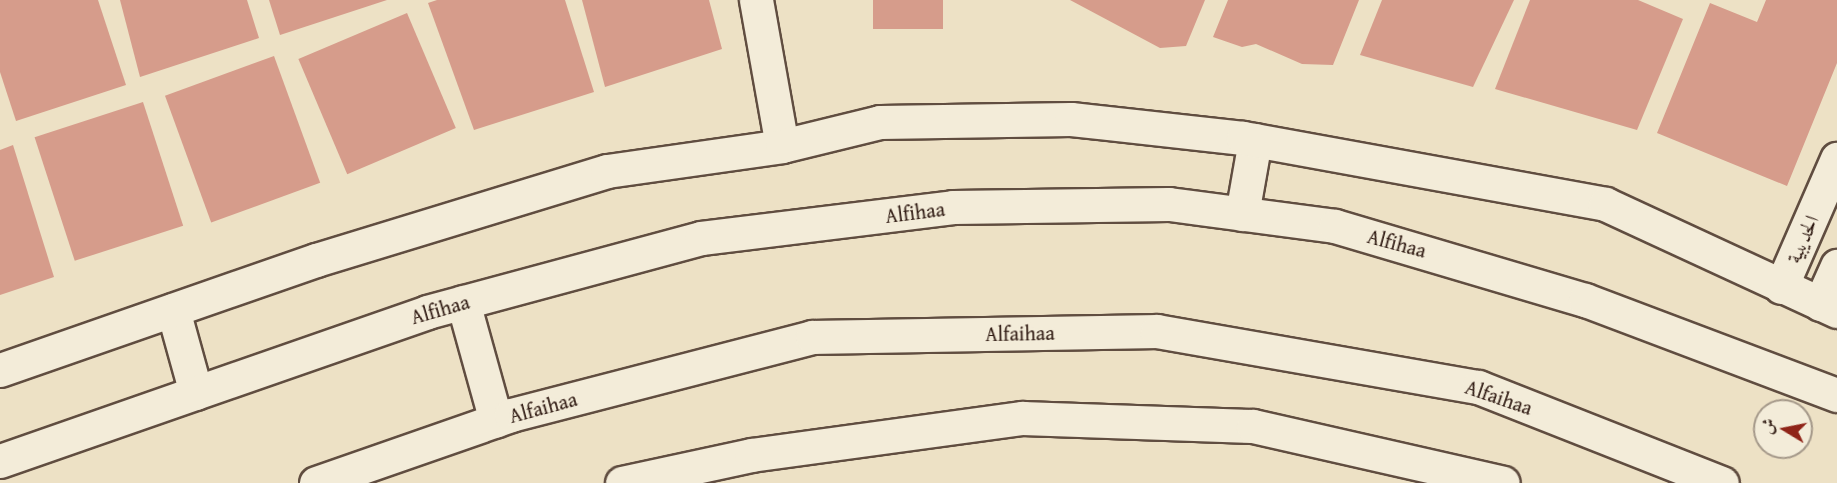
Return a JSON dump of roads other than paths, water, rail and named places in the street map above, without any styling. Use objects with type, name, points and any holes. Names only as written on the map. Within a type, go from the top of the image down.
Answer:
[{"type":"street","points":[[756,0],[782,146]]},
{"type":"street","points":[[0,370],[173,310],[608,171],[782,146],[880,122],[1071,119],[1256,140],[1605,204],[1829,308],[1837,266]]},
{"type":"street","points":[[1242,214],[1256,140]]},
{"type":"street","name":"الحديبية","points":[[1781,286],[1837,159]]},
{"type":"street","name":"Alfihaa","points":[[0,461],[463,302],[701,238],[953,207],[1169,204],[1335,226],[1484,266],[1737,353],[1837,395]]},
{"type":"street","points":[[463,302],[496,420]]},
{"type":"street","points":[[173,310],[196,393]]},
{"type":"street","name":"Alfaihaa","points":[[316,483],[496,420],[812,337],[1157,331],[1478,387],[1722,483]]},
{"type":"street","points":[[622,483],[751,455],[1022,418],[1253,426],[1503,483]]}]
